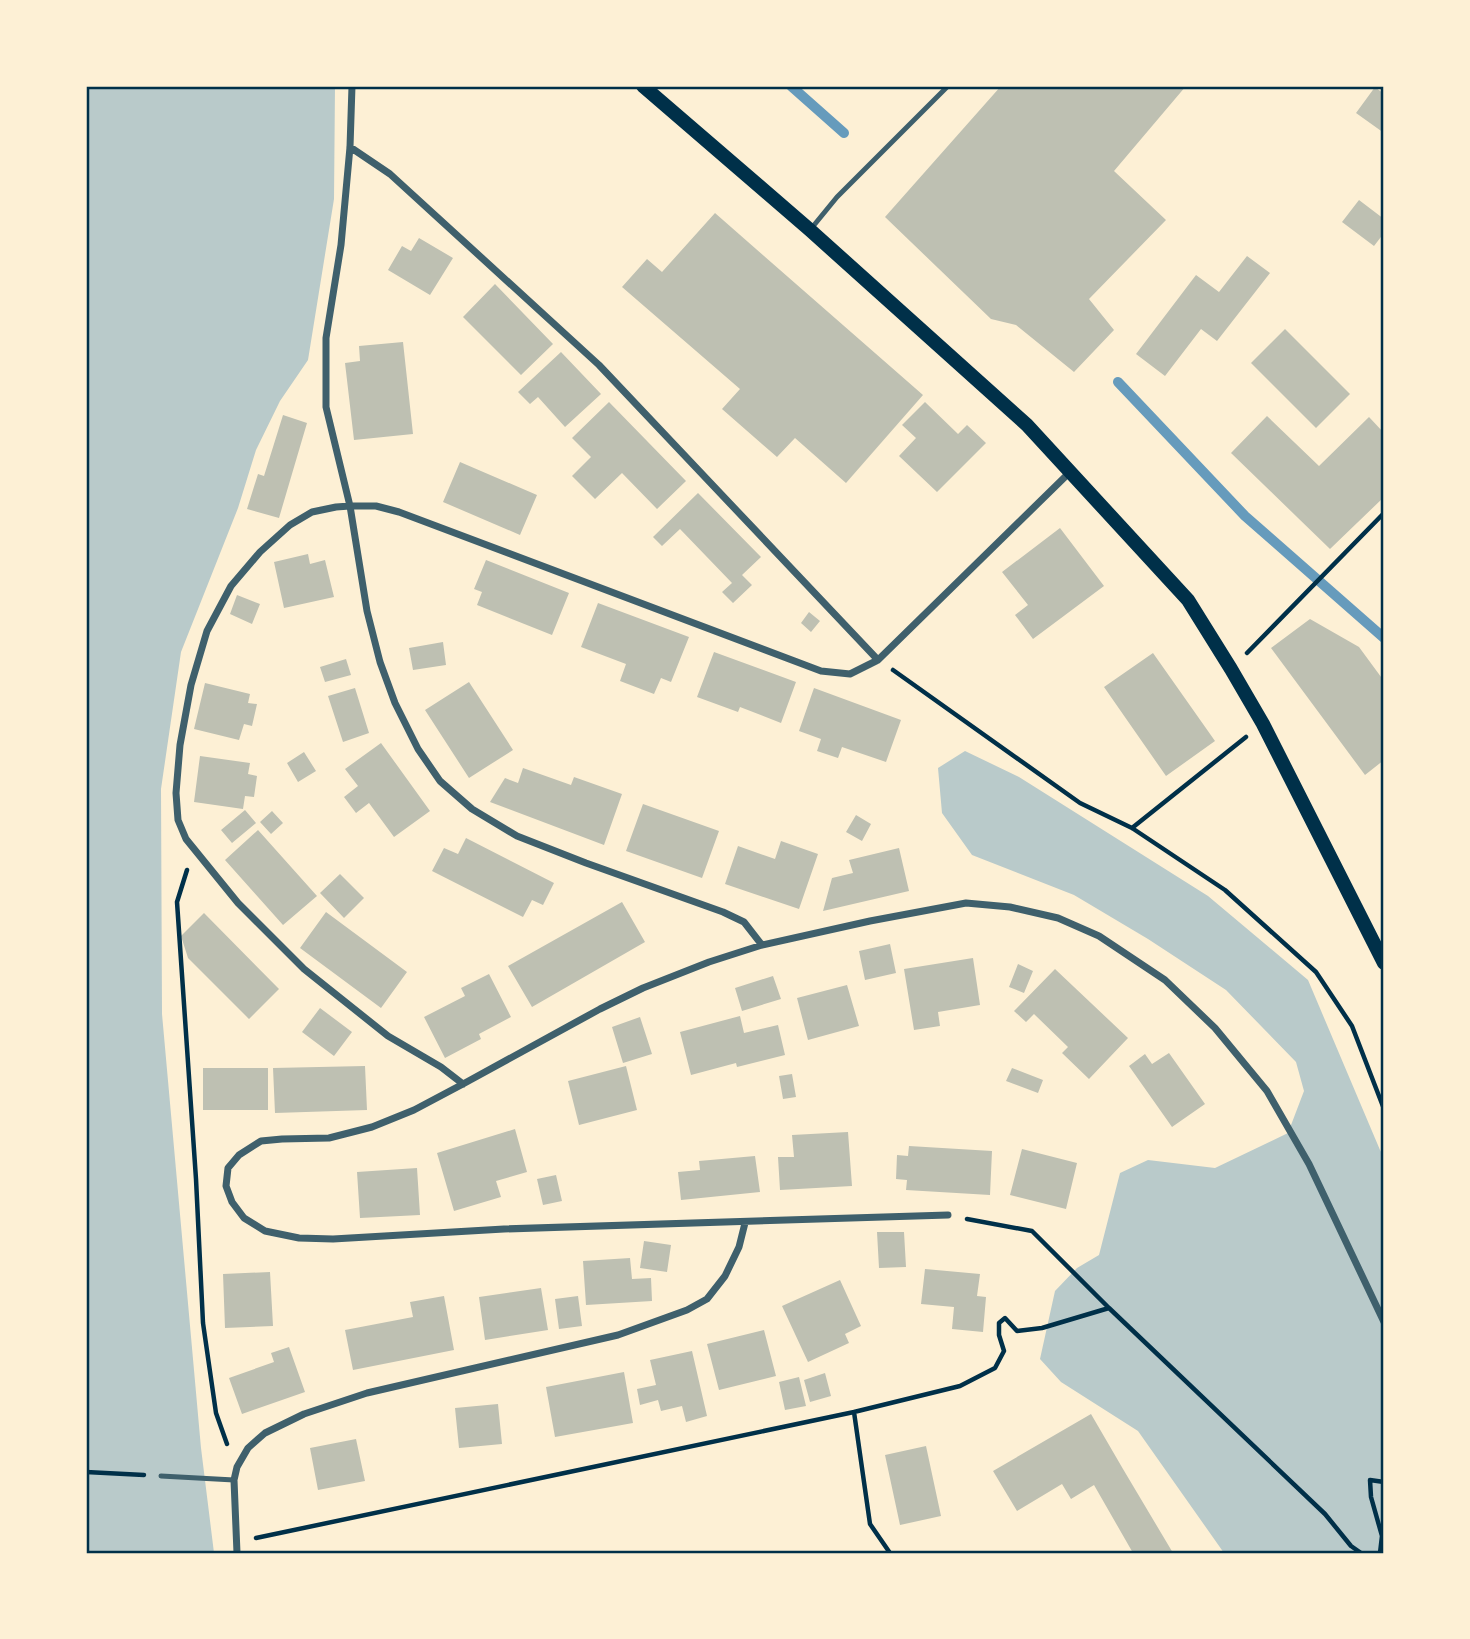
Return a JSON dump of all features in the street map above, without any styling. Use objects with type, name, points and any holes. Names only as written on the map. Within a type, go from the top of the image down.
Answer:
[{"type":"main road","points":[[643,86],[810,230],[1027,425],[1188,600],[1263,724],[1384,963]]},
{"type":"street","points":[[352,86],[350,147],[341,245],[327,338],[326,407],[350,506],[368,611],[380,662],[395,703],[418,749],[440,781],[472,809],[517,836],[723,912],[744,922],[762,945]]},
{"type":"street","points":[[350,147],[390,174],[599,365],[878,660]]},
{"type":"street","points":[[463,1084],[388,1036],[304,969],[238,903],[186,839],[178,820],[176,793],[180,745],[191,685],[207,631],[231,586],[260,552],[290,525],[312,512],[336,507],[376,506],[399,512],[821,671],[850,674],[878,660],[1070,472]]},
{"type":"street","points":[[948,1215],[504,1229],[333,1240],[299,1238],[265,1231],[244,1218],[232,1202],[226,1186],[228,1168],[239,1155],[261,1141],[329,1138],[372,1127],[414,1110],[600,1009],[643,988],[709,962],[762,945],[965,903],[1010,907],[1058,918],[1099,936],[1164,980],[1215,1028],[1267,1091],[1309,1164],[1384,1322]]},
{"type":"street","points":[[237,1553],[234,1480],[237,1467],[248,1448],[265,1433],[354,1397],[618,1335],[687,1310],[707,1299],[725,1276],[739,1247],[745,1223]]},
{"type":"lane","points":[[810,230],[837,197],[948,86]]},
{"type":"lane","points":[[160,1476],[234,1480]]},
{"type":"path","points":[[1231,669],[1384,513]]},
{"type":"path","points":[[878,660],[1080,803],[1132,828],[1225,890],[1316,972],[1352,1026],[1384,1109]]},
{"type":"path","points":[[1132,828],[1263,724]]},
{"type":"path","points":[[197,854],[186,872],[177,902],[203,1323],[216,1413],[237,1467]]},
{"type":"path","points":[[948,1215],[1032,1231],[1325,1514],[1351,1546],[1362,1553]]},
{"type":"path","points":[[237,1542],[854,1412],[960,1386],[995,1368],[1004,1351],[999,1335],[999,1323],[1005,1318],[1017,1331],[1042,1328],[1109,1308]]},
{"type":"path","points":[[854,1412],[870,1524],[890,1553]]},
{"type":"path","points":[[86,1472],[160,1476]]},
{"type":"path","points":[[1380,1553],[1382,1536],[1371,1497],[1370,1480],[1384,1482]]},
{"type":"shaded area","points":[[86,86],[335,86],[334,199],[308,360],[280,401],[256,450],[238,508],[181,652],[161,789],[162,1014],[201,1448],[214,1553],[86,1553]]},
{"type":"shaded area","points":[[965,751],[1019,777],[1208,896],[1308,980],[1384,1157],[1384,1553],[1224,1553],[1138,1431],[1061,1382],[1040,1359],[1055,1291],[1077,1268],[1099,1255],[1120,1173],[1148,1160],[1215,1168],[1288,1133],[1304,1091],[1296,1062],[1226,990],[1074,895],[972,855],[942,813],[938,768]]},
{"type":"building","points":[[1001,86],[1186,86],[1114,171],[1166,220],[1089,299],[1114,330],[1074,372],[1016,325],[991,319],[885,217]]},
{"type":"building","points":[[1375,87],[1384,94],[1384,133],[1356,113]]},
{"type":"building","points":[[1359,200],[1384,219],[1384,233],[1374,246],[1342,222]]},
{"type":"building","points":[[715,213],[923,395],[846,483],[795,438],[777,457],[722,409],[740,389],[622,287],[647,259],[662,272]]},
{"type":"building","points":[[419,238],[453,258],[430,295],[388,270],[402,246],[411,251]]},
{"type":"building","points":[[1247,256],[1270,273],[1217,341],[1201,329],[1165,376],[1136,354],[1196,275],[1219,292]]},
{"type":"building","points":[[495,284],[553,344],[521,375],[463,317]]},
{"type":"building","points":[[1285,329],[1350,394],[1316,428],[1251,363]]},
{"type":"building","points":[[403,342],[413,434],[354,440],[345,363],[360,361],[359,346]]},
{"type":"building","points":[[561,352],[601,394],[565,427],[538,397],[530,404],[518,392]]},
{"type":"building","points":[[609,402],[686,481],[657,509],[622,473],[595,499],[572,476],[591,457],[572,438]]},
{"type":"building","points":[[925,402],[958,434],[967,425],[986,443],[937,492],[899,456],[916,438],[902,425]]},
{"type":"building","points":[[283,415],[307,423],[279,518],[247,509],[258,474],[264,476]]},
{"type":"building","points":[[1267,416],[1319,466],[1369,417],[1384,433],[1384,497],[1330,549],[1231,453]]},
{"type":"building","points":[[460,462],[537,495],[520,535],[443,502]]},
{"type":"building","points":[[698,493],[761,557],[742,575],[752,585],[733,603],[722,592],[732,583],[680,529],[662,546],[653,537]]},
{"type":"building","points":[[1060,528],[1104,586],[1033,639],[1015,615],[1028,605],[1002,572]]},
{"type":"building","points":[[308,554],[310,564],[325,560],[334,597],[284,608],[274,562]]},
{"type":"building","points":[[486,560],[569,593],[552,635],[477,605],[482,592],[474,589]]},
{"type":"building","points":[[237,595],[260,604],[252,624],[230,614]]},
{"type":"building","points":[[598,603],[689,637],[671,682],[661,678],[654,694],[620,681],[626,664],[581,647]]},
{"type":"building","points":[[809,612],[820,621],[811,632],[801,623]]},
{"type":"building","points":[[1310,619],[1359,647],[1384,681],[1384,760],[1365,775],[1271,648]]},
{"type":"building","points":[[443,642],[446,665],[413,670],[409,648]]},
{"type":"building","points":[[714,652],[796,682],[781,723],[740,707],[738,712],[697,697]]},
{"type":"building","points":[[1153,653],[1215,741],[1166,776],[1104,687]]},
{"type":"building","points":[[346,659],[351,675],[325,682],[320,667]]},
{"type":"building","points":[[469,682],[513,750],[469,778],[425,710]]},
{"type":"building","points":[[205,683],[250,694],[248,703],[257,704],[252,726],[244,724],[239,740],[194,729]]},
{"type":"building","points":[[355,688],[369,733],[343,742],[328,696]]},
{"type":"building","points":[[814,688],[901,720],[886,762],[842,747],[838,758],[817,751],[821,739],[799,731]]},
{"type":"building","points":[[381,743],[430,811],[394,837],[369,803],[356,813],[344,797],[358,786],[345,769]]},
{"type":"building","points":[[304,752],[316,771],[298,782],[287,763]]},
{"type":"building","points":[[200,756],[250,763],[248,774],[257,776],[254,797],[245,796],[243,809],[194,802]]},
{"type":"building","points":[[523,768],[571,785],[574,777],[622,794],[604,845],[490,802],[505,778],[518,783]]},
{"type":"building","points":[[643,804],[719,831],[702,878],[626,851]]},
{"type":"building","points":[[245,810],[256,823],[232,843],[221,830]]},
{"type":"building","points":[[272,811],[283,823],[271,834],[260,822]]},
{"type":"building","points":[[856,815],[871,824],[862,841],[846,832]]},
{"type":"building","points":[[258,830],[317,896],[283,925],[225,860]]},
{"type":"building","points":[[466,838],[554,883],[543,905],[532,900],[523,917],[432,871],[444,848],[458,854]]},
{"type":"building","points":[[781,841],[818,854],[799,909],[725,884],[738,846],[775,859]]},
{"type":"building","points":[[899,848],[909,891],[823,911],[832,878],[853,873],[849,860]]},
{"type":"building","points":[[340,874],[364,898],[344,918],[320,893]]},
{"type":"building","points":[[622,902],[645,942],[532,1007],[508,966]]},
{"type":"building","points":[[326,912],[407,972],[381,1008],[300,948]]},
{"type":"building","points":[[204,913],[279,989],[249,1019],[188,958],[181,936]]},
{"type":"building","points":[[890,944],[896,973],[865,980],[859,951]]},
{"type":"building","points":[[973,958],[980,1005],[938,1012],[940,1026],[914,1030],[904,969]]},
{"type":"building","points":[[1018,964],[1033,971],[1024,993],[1009,987]]},
{"type":"building","points":[[1055,969],[1128,1038],[1089,1079],[1062,1053],[1068,1047],[1034,1014],[1026,1022],[1014,1011]]},
{"type":"building","points":[[489,974],[511,1017],[479,1034],[481,1039],[445,1058],[424,1017],[465,996],[461,988]]},
{"type":"building","points":[[773,976],[781,999],[742,1011],[735,988]]},
{"type":"building","points":[[847,985],[859,1026],[808,1040],[797,998]]},
{"type":"building","points":[[320,1008],[352,1032],[334,1056],[302,1032]]},
{"type":"building","points":[[740,1016],[744,1033],[778,1025],[785,1055],[737,1067],[736,1063],[691,1075],[680,1032]]},
{"type":"building","points":[[640,1017],[652,1054],[623,1063],[612,1027]]},
{"type":"building","points":[[1169,1053],[1205,1104],[1172,1127],[1129,1066],[1145,1054],[1152,1064]]},
{"type":"building","points":[[365,1066],[367,1110],[275,1113],[273,1068]]},
{"type":"building","points":[[626,1066],[637,1110],[579,1125],[568,1081]]},
{"type":"building","points":[[203,1068],[268,1068],[268,1110],[203,1110]]},
{"type":"building","points":[[1012,1068],[1043,1080],[1038,1093],[1006,1081]]},
{"type":"building","points":[[792,1074],[796,1097],[783,1099],[779,1076]]},
{"type":"building","points":[[515,1129],[527,1172],[496,1181],[501,1197],[454,1211],[437,1153]]},
{"type":"building","points":[[848,1132],[852,1186],[780,1190],[778,1157],[794,1157],[792,1135]]},
{"type":"building","points":[[909,1146],[992,1151],[990,1195],[906,1190],[907,1180],[896,1179],[897,1155],[908,1156]]},
{"type":"building","points":[[1022,1149],[1077,1163],[1066,1209],[1010,1195]]},
{"type":"building","points":[[755,1156],[760,1192],[681,1200],[678,1172],[700,1170],[699,1161]]},
{"type":"building","points":[[417,1168],[420,1215],[360,1218],[357,1172]]},
{"type":"building","points":[[556,1175],[562,1201],[543,1205],[537,1179]]},
{"type":"building","points":[[877,1232],[904,1232],[906,1267],[879,1268]]},
{"type":"building","points":[[644,1241],[671,1245],[667,1272],[640,1268]]},
{"type":"building","points":[[630,1258],[632,1279],[651,1278],[652,1301],[586,1305],[583,1261]]},
{"type":"building","points":[[925,1269],[980,1274],[977,1296],[986,1297],[983,1332],[952,1329],[954,1307],[921,1304]]},
{"type":"building","points":[[270,1272],[273,1326],[225,1328],[223,1274]]},
{"type":"building","points":[[840,1280],[861,1326],[845,1334],[849,1343],[808,1362],[782,1306]]},
{"type":"building","points":[[541,1288],[548,1330],[485,1340],[479,1297]]},
{"type":"building","points":[[444,1296],[454,1350],[353,1370],[345,1330],[413,1317],[410,1302]]},
{"type":"building","points":[[578,1296],[582,1326],[559,1329],[555,1299]]},
{"type":"building","points":[[764,1330],[776,1376],[719,1390],[707,1344]]},
{"type":"building","points":[[289,1347],[305,1392],[242,1414],[229,1378],[274,1362],[271,1353]]},
{"type":"building","points":[[692,1351],[707,1416],[686,1422],[682,1406],[661,1411],[658,1400],[640,1405],[637,1389],[656,1385],[650,1360]]},
{"type":"building","points":[[624,1372],[633,1423],[555,1437],[546,1387]]},
{"type":"building","points":[[825,1373],[831,1396],[810,1402],[804,1380]]},
{"type":"building","points":[[799,1377],[806,1406],[785,1410],[779,1382]]},
{"type":"building","points":[[498,1404],[502,1444],[459,1448],[455,1408]]},
{"type":"building","points":[[1091,1414],[1173,1553],[1133,1553],[1094,1485],[1071,1499],[1062,1484],[1017,1511],[993,1471]]},
{"type":"building","points":[[356,1439],[365,1481],[318,1490],[310,1448]]},
{"type":"building","points":[[926,1446],[941,1516],[900,1525],[885,1455]]},
{"type":"waterway","points":[[791,86],[844,133]]},
{"type":"waterway","points":[[1118,382],[1245,516],[1384,638]]}]
